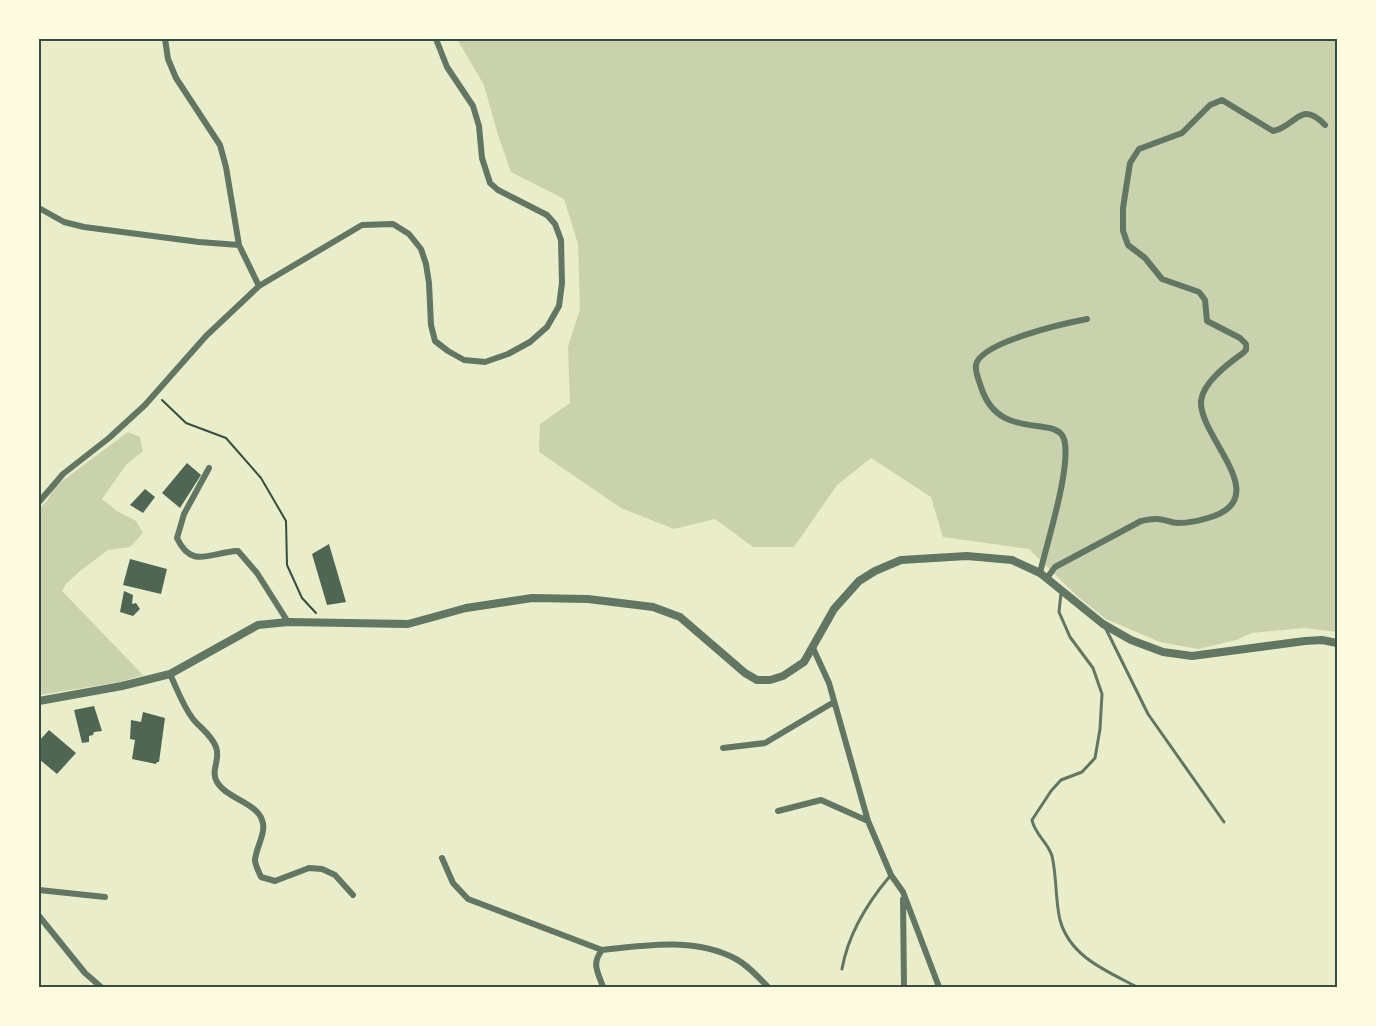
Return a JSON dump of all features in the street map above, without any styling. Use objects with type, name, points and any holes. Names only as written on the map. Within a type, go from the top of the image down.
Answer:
[{"type":"street","points":[[165,39],[168,59],[176,78],[220,145],[239,245],[259,286]]},
{"type":"street","points":[[39,502],[58,479],[109,438],[155,394],[206,336],[259,286],[362,225],[393,224],[409,234],[421,249],[429,283],[431,325],[435,341],[464,360],[485,362],[508,354],[530,342],[547,327],[559,306],[562,283],[561,240],[555,224],[547,215],[498,190],[490,183],[482,158],[479,126],[473,106],[447,67],[436,39]]},
{"type":"street","points":[[1044,576],[1055,567],[1141,521],[1156,518],[1184,523],[1213,517],[1232,507],[1236,496],[1236,483],[1229,465],[1209,432],[1201,400],[1214,378],[1243,353],[1246,347],[1240,338],[1207,321],[1205,300],[1198,292],[1162,279],[1145,258],[1128,245],[1123,231],[1123,208],[1133,156],[1139,148],[1182,133],[1210,105],[1222,100],[1273,130],[1278,130],[1294,118],[1304,114],[1313,115],[1325,125]]},
{"type":"street","points":[[39,208],[64,222],[84,228],[239,245]]},
{"type":"street","points":[[1044,576],[1066,467],[1064,441],[1061,434],[1053,428],[1019,424],[997,413],[986,402],[976,364],[985,351],[1023,336],[1087,319]]},
{"type":"street","points":[[209,468],[184,514],[177,538],[183,551],[191,556],[205,557],[225,551],[238,551],[257,573],[288,622]]},
{"type":"street","points":[[39,701],[122,687],[170,674],[258,625],[288,622],[408,624],[466,608],[532,598],[588,599],[653,606],[680,617],[745,673],[757,680],[770,680],[783,676],[804,662],[834,609],[859,581],[901,560],[967,556],[1012,560],[1044,576],[1103,624],[1131,640],[1163,652],[1192,656],[1305,641],[1322,640],[1337,643]]},
{"type":"street","points":[[813,648],[829,684],[868,821],[891,875],[903,892],[939,987]]},
{"type":"street","points":[[170,674],[186,709],[209,734],[216,747],[218,759],[214,769],[216,781],[226,792],[258,813],[262,820],[263,828],[255,862],[261,877],[275,881],[309,868],[322,869],[335,875],[353,895]]},
{"type":"street","points":[[723,748],[765,743],[834,702]]},
{"type":"street","points":[[778,811],[821,800],[868,821]]},
{"type":"street","points":[[442,858],[453,883],[468,899],[602,950],[645,945],[701,947],[735,959],[751,970],[768,987]]},
{"type":"street","points":[[39,890],[105,897]]},
{"type":"street","points":[[903,892],[904,987]]},
{"type":"street","points":[[39,916],[85,973],[100,987]]},
{"type":"street","points":[[602,950],[596,958],[595,966],[603,987]]},
{"type":"lane","points":[[1061,589],[1059,612],[1070,637],[1093,668],[1102,694],[1100,729],[1095,758],[1082,772],[1061,780],[1032,820],[1034,829],[1052,854],[1060,921],[1071,942],[1083,956],[1100,968],[1137,987]]},
{"type":"lane","points":[[1103,624],[1148,714],[1224,822]]},
{"type":"lane","points":[[842,969],[845,948],[879,889],[891,875]]},
{"type":"path","points":[[155,394],[186,423],[226,438],[261,478],[286,521],[287,565],[302,598],[326,624]]},
{"type":"green space","points":[[457,39],[1337,39],[1337,632],[1304,628],[1252,633],[1236,640],[1198,649],[1160,642],[1106,619],[1077,596],[1029,549],[943,537],[931,497],[871,458],[837,485],[794,547],[753,547],[715,519],[674,529],[621,508],[539,452],[540,424],[570,403],[568,347],[580,309],[578,244],[564,199],[511,172],[484,85]]},
{"type":"green space","points":[[128,432],[140,437],[143,451],[126,465],[102,499],[117,511],[136,521],[143,533],[130,547],[108,550],[80,571],[62,591],[143,675],[120,682],[39,695],[39,509],[47,501],[54,487]]},
{"type":"building","points":[[187,463],[201,475],[180,508],[162,493]]},
{"type":"building","points":[[145,489],[155,497],[143,513],[130,505]]},
{"type":"building","points":[[329,544],[346,602],[327,605],[312,554]]},
{"type":"building","points":[[130,559],[167,569],[161,594],[123,585]]},
{"type":"building","points":[[124,591],[133,595],[132,604],[136,603],[140,609],[133,616],[120,612]]},
{"type":"building","points":[[94,706],[102,731],[94,732],[89,736],[89,742],[82,743],[74,710]]},
{"type":"building","points":[[143,712],[165,718],[159,762],[156,764],[132,759],[135,740],[130,739],[131,720],[141,722]]},
{"type":"building","points":[[49,730],[76,753],[57,774],[39,759],[39,741]]}]
